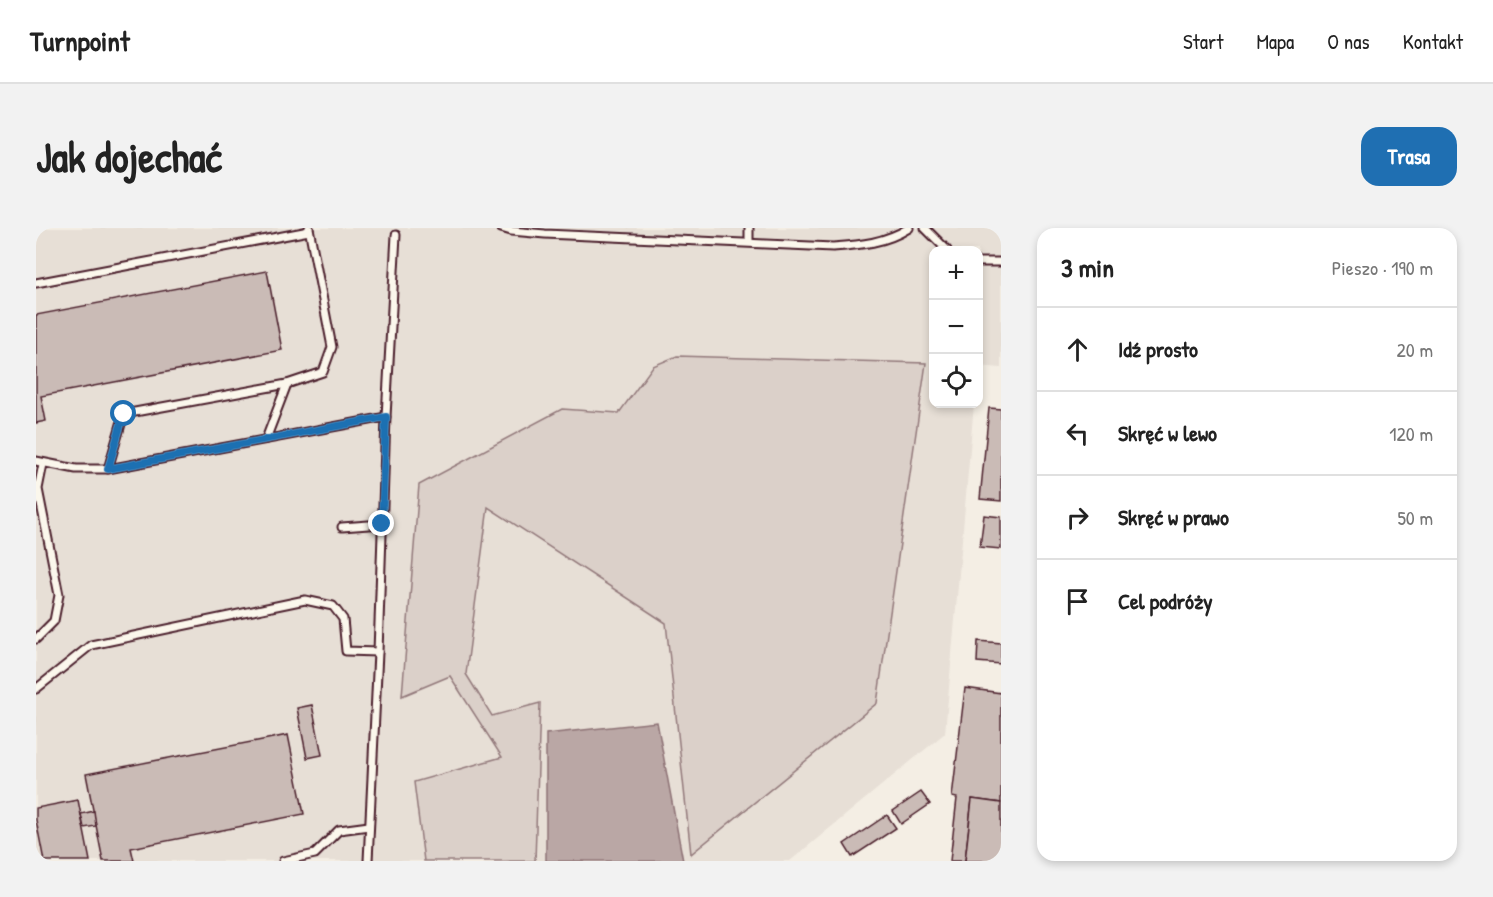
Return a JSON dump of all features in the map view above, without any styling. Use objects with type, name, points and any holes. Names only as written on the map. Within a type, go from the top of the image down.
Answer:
[{"type":"lane","points":[[501,228],[511,231],[591,236],[833,247],[871,244],[895,236],[909,228]]},
{"type":"lane","points":[[585,228],[591,236]]},
{"type":"lane","points":[[749,228],[749,242]]},
{"type":"lane","points":[[925,228],[943,246]]},
{"type":"lane","points":[[36,283],[309,230],[332,347],[323,372],[287,384],[124,414],[108,469]]},
{"type":"lane","points":[[368,861],[386,417],[396,235]]},
{"type":"lane","points":[[983,262],[1001,262]]},
{"type":"lane","points":[[266,439],[287,384]]},
{"type":"lane","points":[[36,639],[54,621],[59,595],[38,489],[40,462],[76,469],[108,469],[386,417]]},
{"type":"lane","points":[[342,527],[382,524]]},
{"type":"lane","points":[[36,689],[91,645],[305,600],[333,606],[343,619],[346,651],[378,652]]},
{"type":"lane","points":[[283,861],[315,854],[339,830],[369,826]]},
{"type":"shaded area","points":[[36,228],[1001,228],[1001,368],[983,366],[983,246],[929,246],[929,408],[974,408],[945,733],[790,861],[36,861]]},
{"type":"shaded area","points":[[677,356],[926,363],[877,703],[691,854],[666,623],[488,507],[466,674],[492,716],[540,703],[535,861],[424,861],[414,782],[502,757],[450,676],[402,696],[419,485],[562,409],[619,413],[653,366]]},
{"type":"shaded area","points":[[657,722],[683,861],[546,861],[546,734]]},
{"type":"building","points":[[267,271],[282,350],[41,396],[46,421],[36,423],[36,315]]},
{"type":"building","points":[[989,408],[1001,409],[1001,501],[980,499]]},
{"type":"building","points":[[984,515],[1001,517],[1001,549],[980,547]]},
{"type":"building","points":[[978,641],[1001,643],[1001,664],[977,662]]},
{"type":"building","points":[[965,688],[1001,693],[1001,803],[972,799],[965,861],[950,861],[957,798],[952,797]]},
{"type":"building","points":[[312,705],[322,755],[307,758],[297,708]]},
{"type":"building","points":[[288,735],[304,814],[131,848],[134,861],[103,861],[86,774]]},
{"type":"building","points":[[921,792],[930,804],[901,824],[893,811]]},
{"type":"building","points":[[972,799],[1001,803],[1001,861],[965,861]]},
{"type":"building","points":[[78,800],[90,861],[44,861],[36,808]]},
{"type":"building","points":[[94,811],[96,826],[84,828],[81,814]]},
{"type":"building","points":[[887,815],[896,828],[852,857],[844,844]]},
{"type":"route","points":[[124,414],[108,469],[386,417],[382,524]]}]
